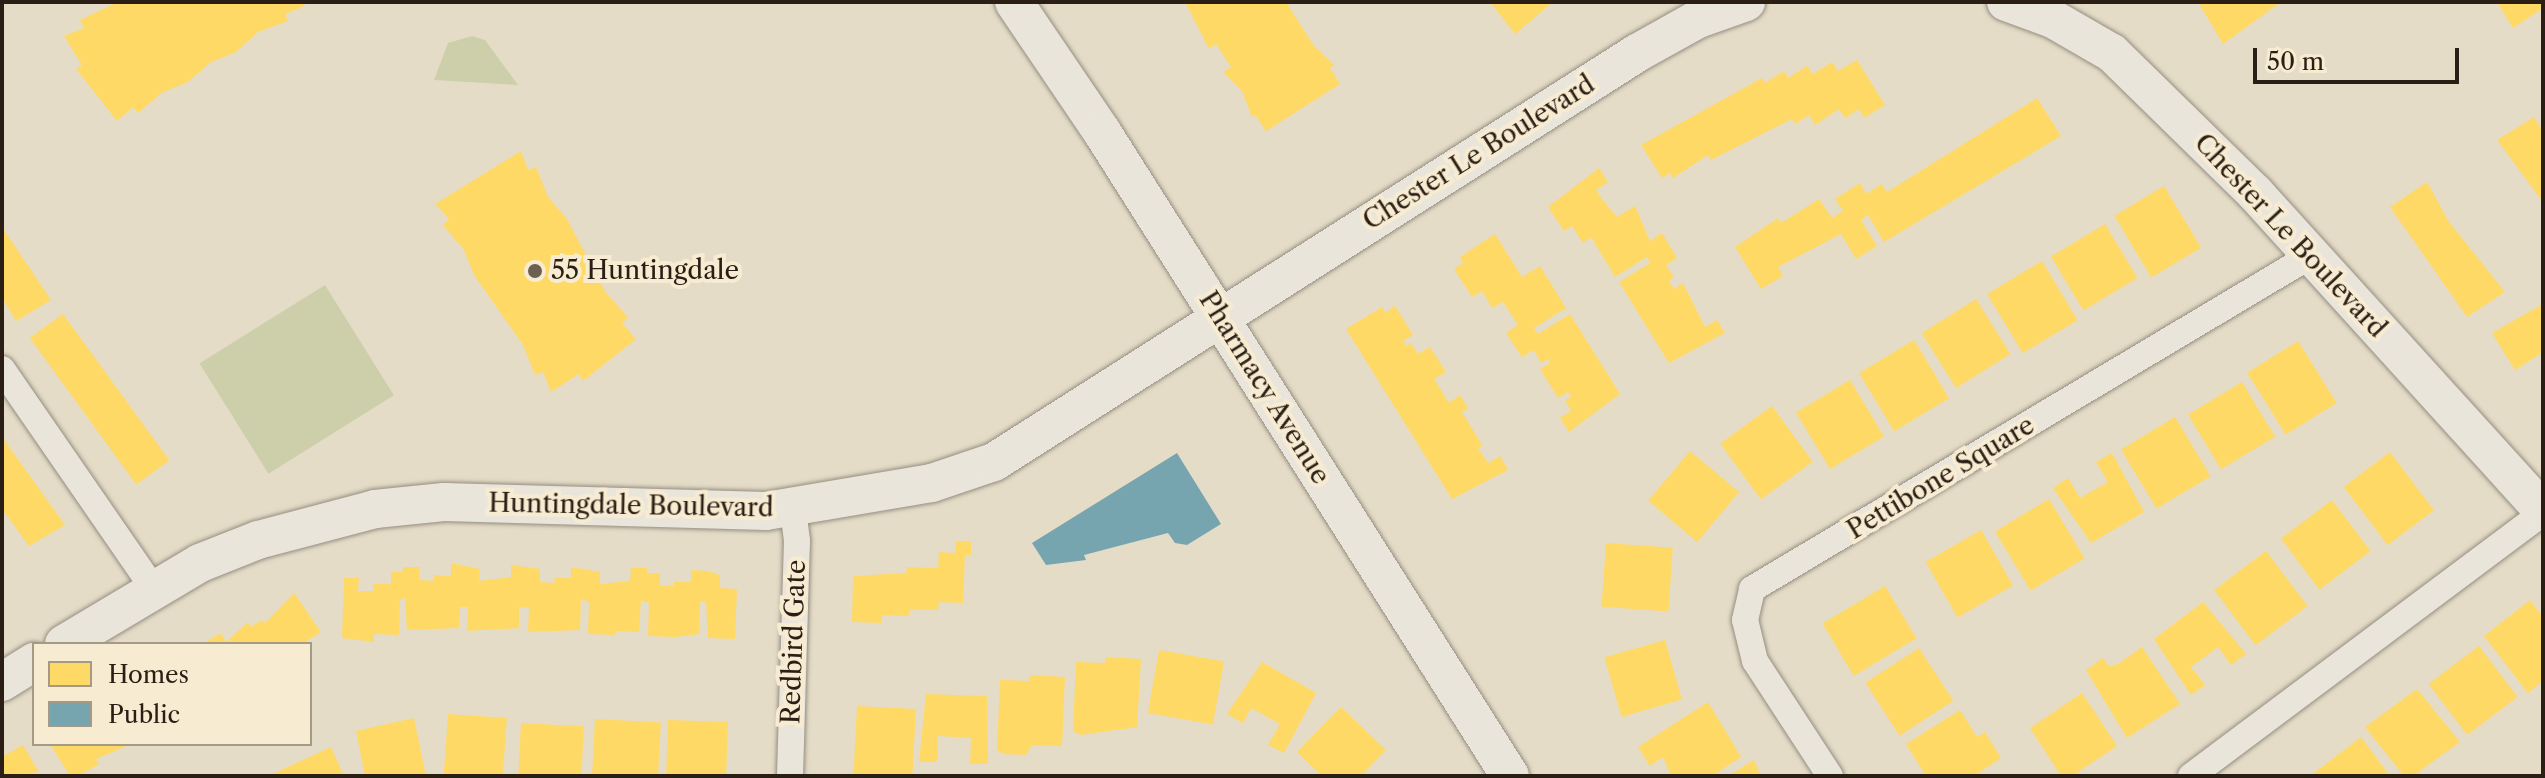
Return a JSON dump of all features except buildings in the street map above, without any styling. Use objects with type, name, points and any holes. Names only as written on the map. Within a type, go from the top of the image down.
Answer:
[{"type":"street","name":"Pharmacy Avenue","points":[[1014,2],[1510,776]]},
{"type":"street","name":"Chester Le Boulevard","points":[[1220,320],[1637,53],[1698,19],[1746,2]]},
{"type":"street","name":"Chester Le Boulevard","points":[[2006,2],[2053,19],[2112,53],[2255,193],[2543,512]]},
{"type":"street","name":"Pettibone Square","points":[[1830,776],[1755,661],[1745,620],[1752,589],[2310,256]]},
{"type":"street","name":"Huntingdale Boulevard","points":[[67,642],[154,589],[258,540],[402,505],[793,508],[932,483],[994,462],[1220,320]]},
{"type":"street","points":[[2,369],[154,589]]},
{"type":"street","name":"Redbird Gate","points":[[790,776],[797,541],[793,508]]},
{"type":"street","points":[[2191,776],[2543,512]]},
{"type":"street","points":[[2,682],[32,663]]},
{"type":"green space","points":[[472,36],[485,40],[518,85],[434,80],[448,43]]},
{"type":"green space","points":[[325,285],[394,395],[268,474],[199,363]]},
{"type":"place","name":"55 Huntingdale","points":[[535,271]]}]
